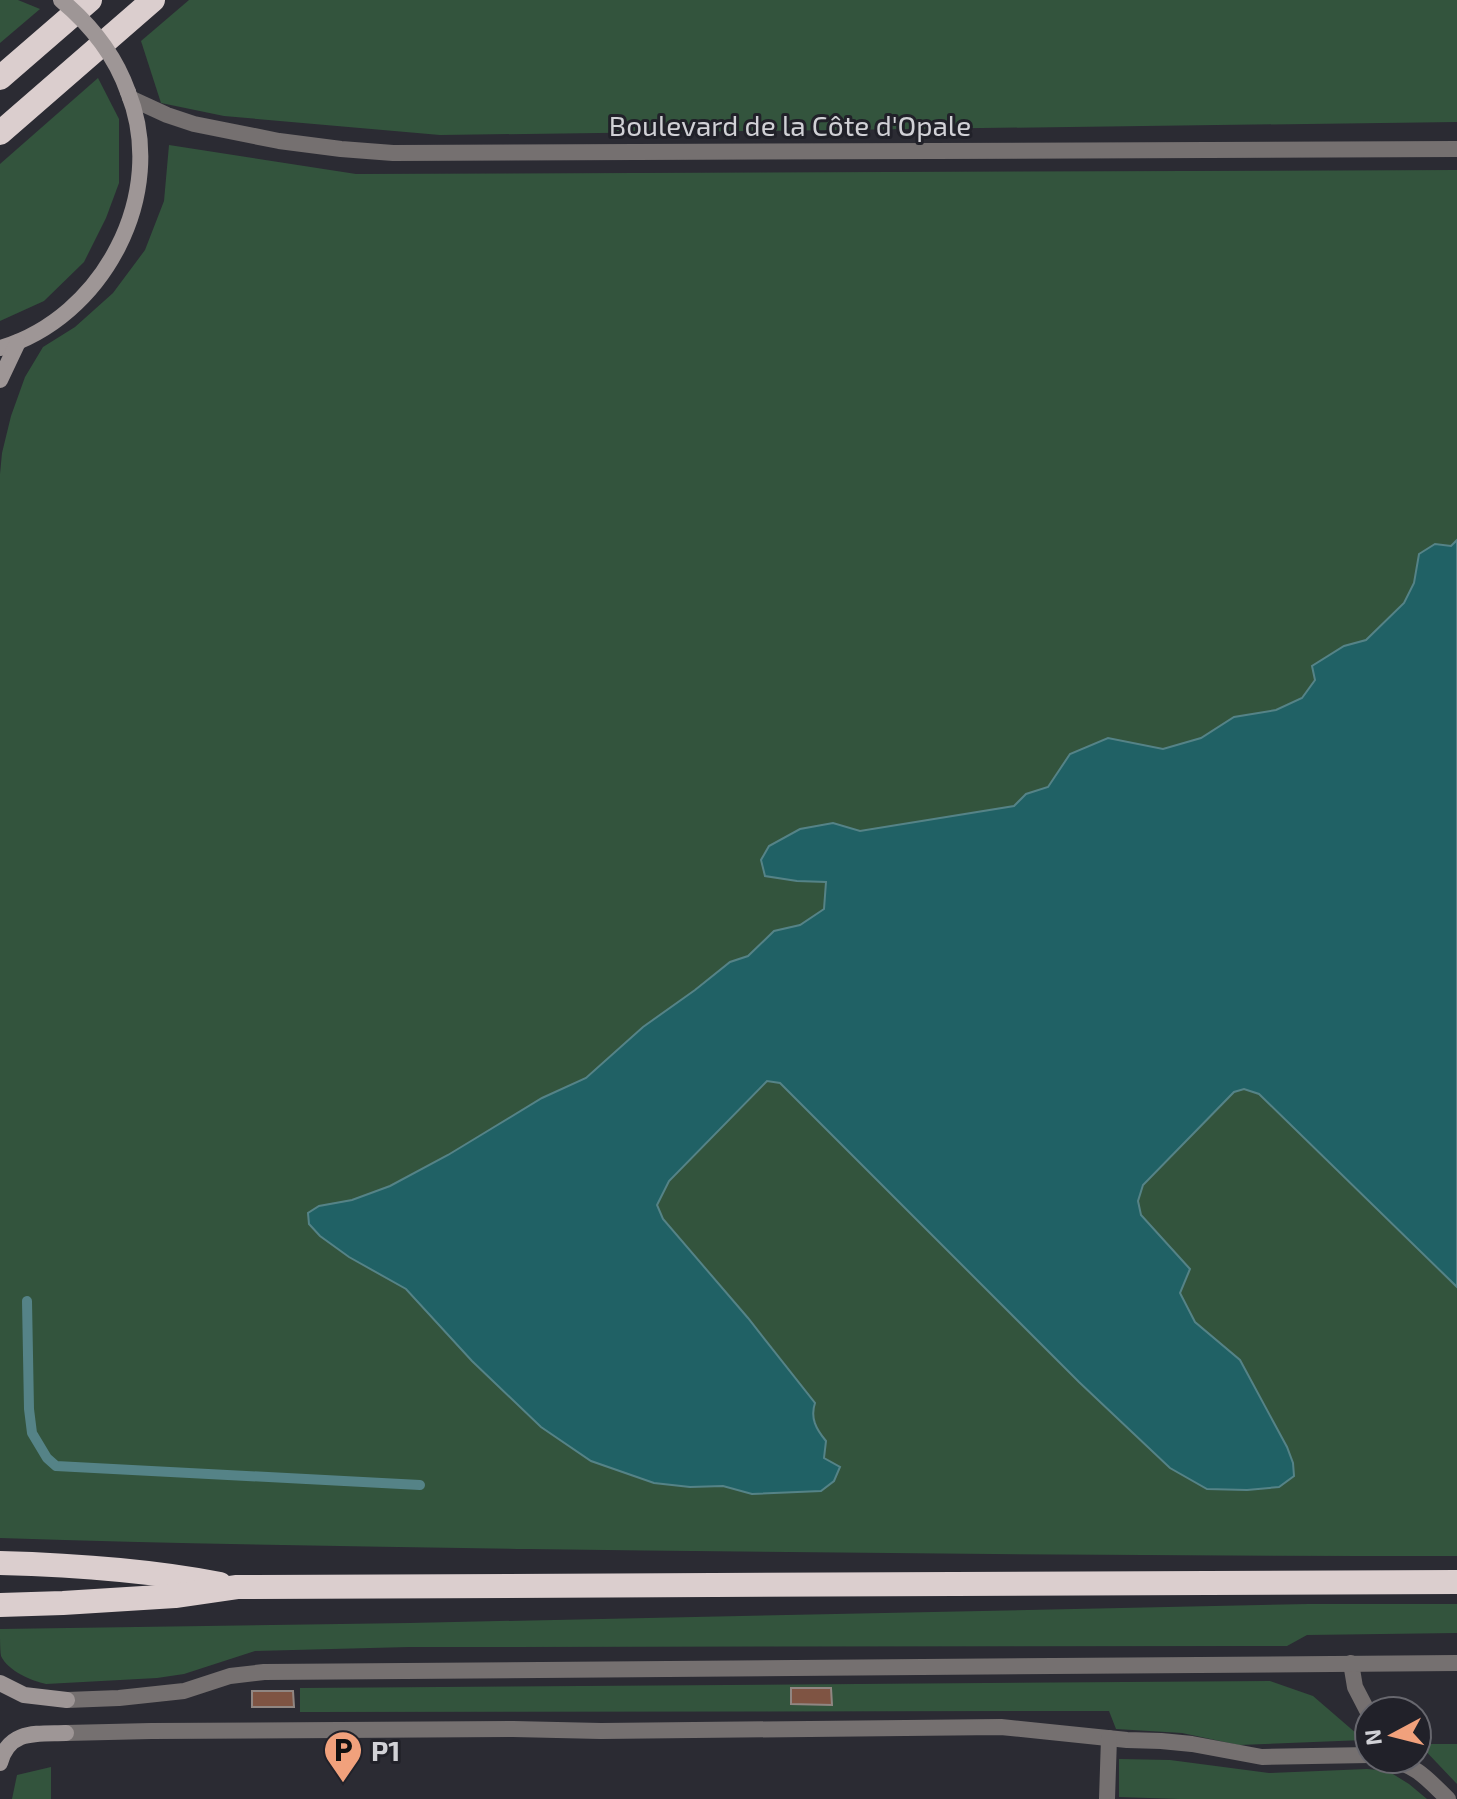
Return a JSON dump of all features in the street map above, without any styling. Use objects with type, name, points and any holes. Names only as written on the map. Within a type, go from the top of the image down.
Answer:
[{"type":"highway","points":[[0,78],[90,0]]},
{"type":"highway","points":[[0,133],[153,0]]},
{"type":"highway","points":[[0,1563],[177,1575],[237,1587]]},
{"type":"highway","points":[[0,1605],[175,1596],[237,1587],[1457,1582]]},
{"type":"main road","points":[[0,348],[41,330],[72,308],[98,280],[118,247],[132,211],[139,174],[138,135],[129,95],[112,57],[97,35],[61,0]]},
{"type":"main road","points":[[0,380],[18,342]]},
{"type":"main road","points":[[0,1683],[24,1695],[67,1700]]},
{"type":"main road","points":[[0,1763],[7,1746],[17,1737],[66,1733]]},
{"type":"lane","name":"Boulevard de la Côte d'Opale","points":[[129,95],[167,115],[194,124],[279,141],[393,153],[1457,149]]},
{"type":"lane","points":[[1351,1663],[1359,1695]]},
{"type":"lane","points":[[67,1700],[184,1691],[230,1676],[264,1672],[1457,1663]]},
{"type":"lane","points":[[66,1733],[1001,1727],[1192,1744],[1262,1757],[1353,1755]]},
{"type":"lane","points":[[1107,1799],[1109,1738]]},
{"type":"lane","points":[[1422,1775],[1448,1799]]},
{"type":"green space","points":[[0,0],[18,0],[40,9],[0,43]]},
{"type":"green space","points":[[189,0],[1457,0],[1457,122],[440,135],[224,116],[161,103],[141,41]]},
{"type":"green space","points":[[98,78],[119,119],[119,183],[106,218],[84,262],[44,301],[0,321],[0,164]]},
{"type":"green space","points":[[169,145],[356,174],[1457,170],[1457,540],[1451,546],[1419,554],[1414,583],[1404,603],[1366,640],[1344,646],[1302,698],[1276,710],[1234,717],[1201,738],[1163,749],[1108,738],[1070,754],[1048,787],[1026,794],[1014,806],[860,831],[833,823],[800,829],[797,881],[826,881],[824,909],[800,925],[774,931],[748,956],[729,962],[643,1027],[586,1078],[542,1098],[390,1186],[352,1200],[319,1206],[308,1213],[309,1224],[349,1257],[406,1289],[472,1361],[541,1427],[591,1461],[654,1483],[690,1487],[723,1486],[752,1494],[824,1458],[826,1441],[818,1431],[812,1413],[748,1318],[662,1219],[657,1205],[669,1181],[767,1080],[780,1083],[1079,1382],[1170,1468],[1240,1360],[1195,1322],[1180,1293],[1190,1269],[1141,1215],[1138,1201],[1143,1185],[1234,1092],[1244,1089],[1259,1094],[1457,1287],[1457,1556],[643,1550],[0,1538],[2,453],[25,377],[43,347],[75,327],[113,293],[145,250],[164,201]]},
{"type":"green space","points":[[1309,1604],[1457,1604],[1457,1633],[1307,1635],[1287,1646],[409,1647],[255,1651],[184,1674],[46,1684],[27,1678],[9,1666],[1,1656],[0,1643],[0,1629]]},
{"type":"green space","points":[[1270,1681],[1313,1696],[1353,1731],[1353,1740],[1239,1745],[1182,1733],[1116,1729],[1109,1711],[300,1712],[300,1688]]},
{"type":"green space","points":[[1433,1744],[1457,1744],[1457,1784],[1433,1759]]},
{"type":"green space","points":[[1119,1759],[1170,1760],[1269,1773],[1353,1770],[1353,1775],[1394,1775],[1427,1799],[1179,1799],[1119,1797]]},
{"type":"green space","points":[[51,1767],[51,1799],[12,1799],[17,1775]]},
{"type":"water","points":[[1457,540],[1457,1287],[1259,1094],[1244,1089],[1234,1092],[1143,1185],[1138,1201],[1141,1215],[1190,1269],[1180,1293],[1195,1322],[1240,1360],[1287,1447],[1294,1476],[1279,1487],[1207,1489],[1170,1468],[1079,1382],[780,1083],[767,1081],[669,1181],[657,1205],[663,1219],[748,1318],[815,1403],[815,1423],[826,1441],[824,1458],[840,1467],[834,1481],[821,1491],[752,1494],[723,1486],[690,1487],[654,1483],[591,1461],[541,1427],[472,1361],[406,1289],[349,1257],[309,1224],[308,1213],[319,1206],[352,1200],[390,1186],[542,1098],[586,1078],[643,1027],[730,962],[748,956],[774,931],[800,925],[824,909],[826,882],[765,876],[761,860],[769,846],[800,829],[833,823],[860,831],[1014,806],[1026,794],[1048,787],[1070,754],[1108,738],[1163,749],[1201,738],[1234,717],[1276,710],[1302,698],[1315,680],[1312,666],[1344,646],[1366,640],[1404,603],[1414,583],[1419,554],[1435,544],[1451,546]]},
{"type":"building","points":[[791,1688],[831,1688],[832,1705],[791,1704]]},
{"type":"building","points":[[252,1691],[293,1691],[294,1707],[252,1707]]},
{"type":"waterway","points":[[27,1301],[32,1433],[47,1458],[56,1466],[420,1485]]},
{"type":"place","name":"P1","points":[[343,1784]]}]
